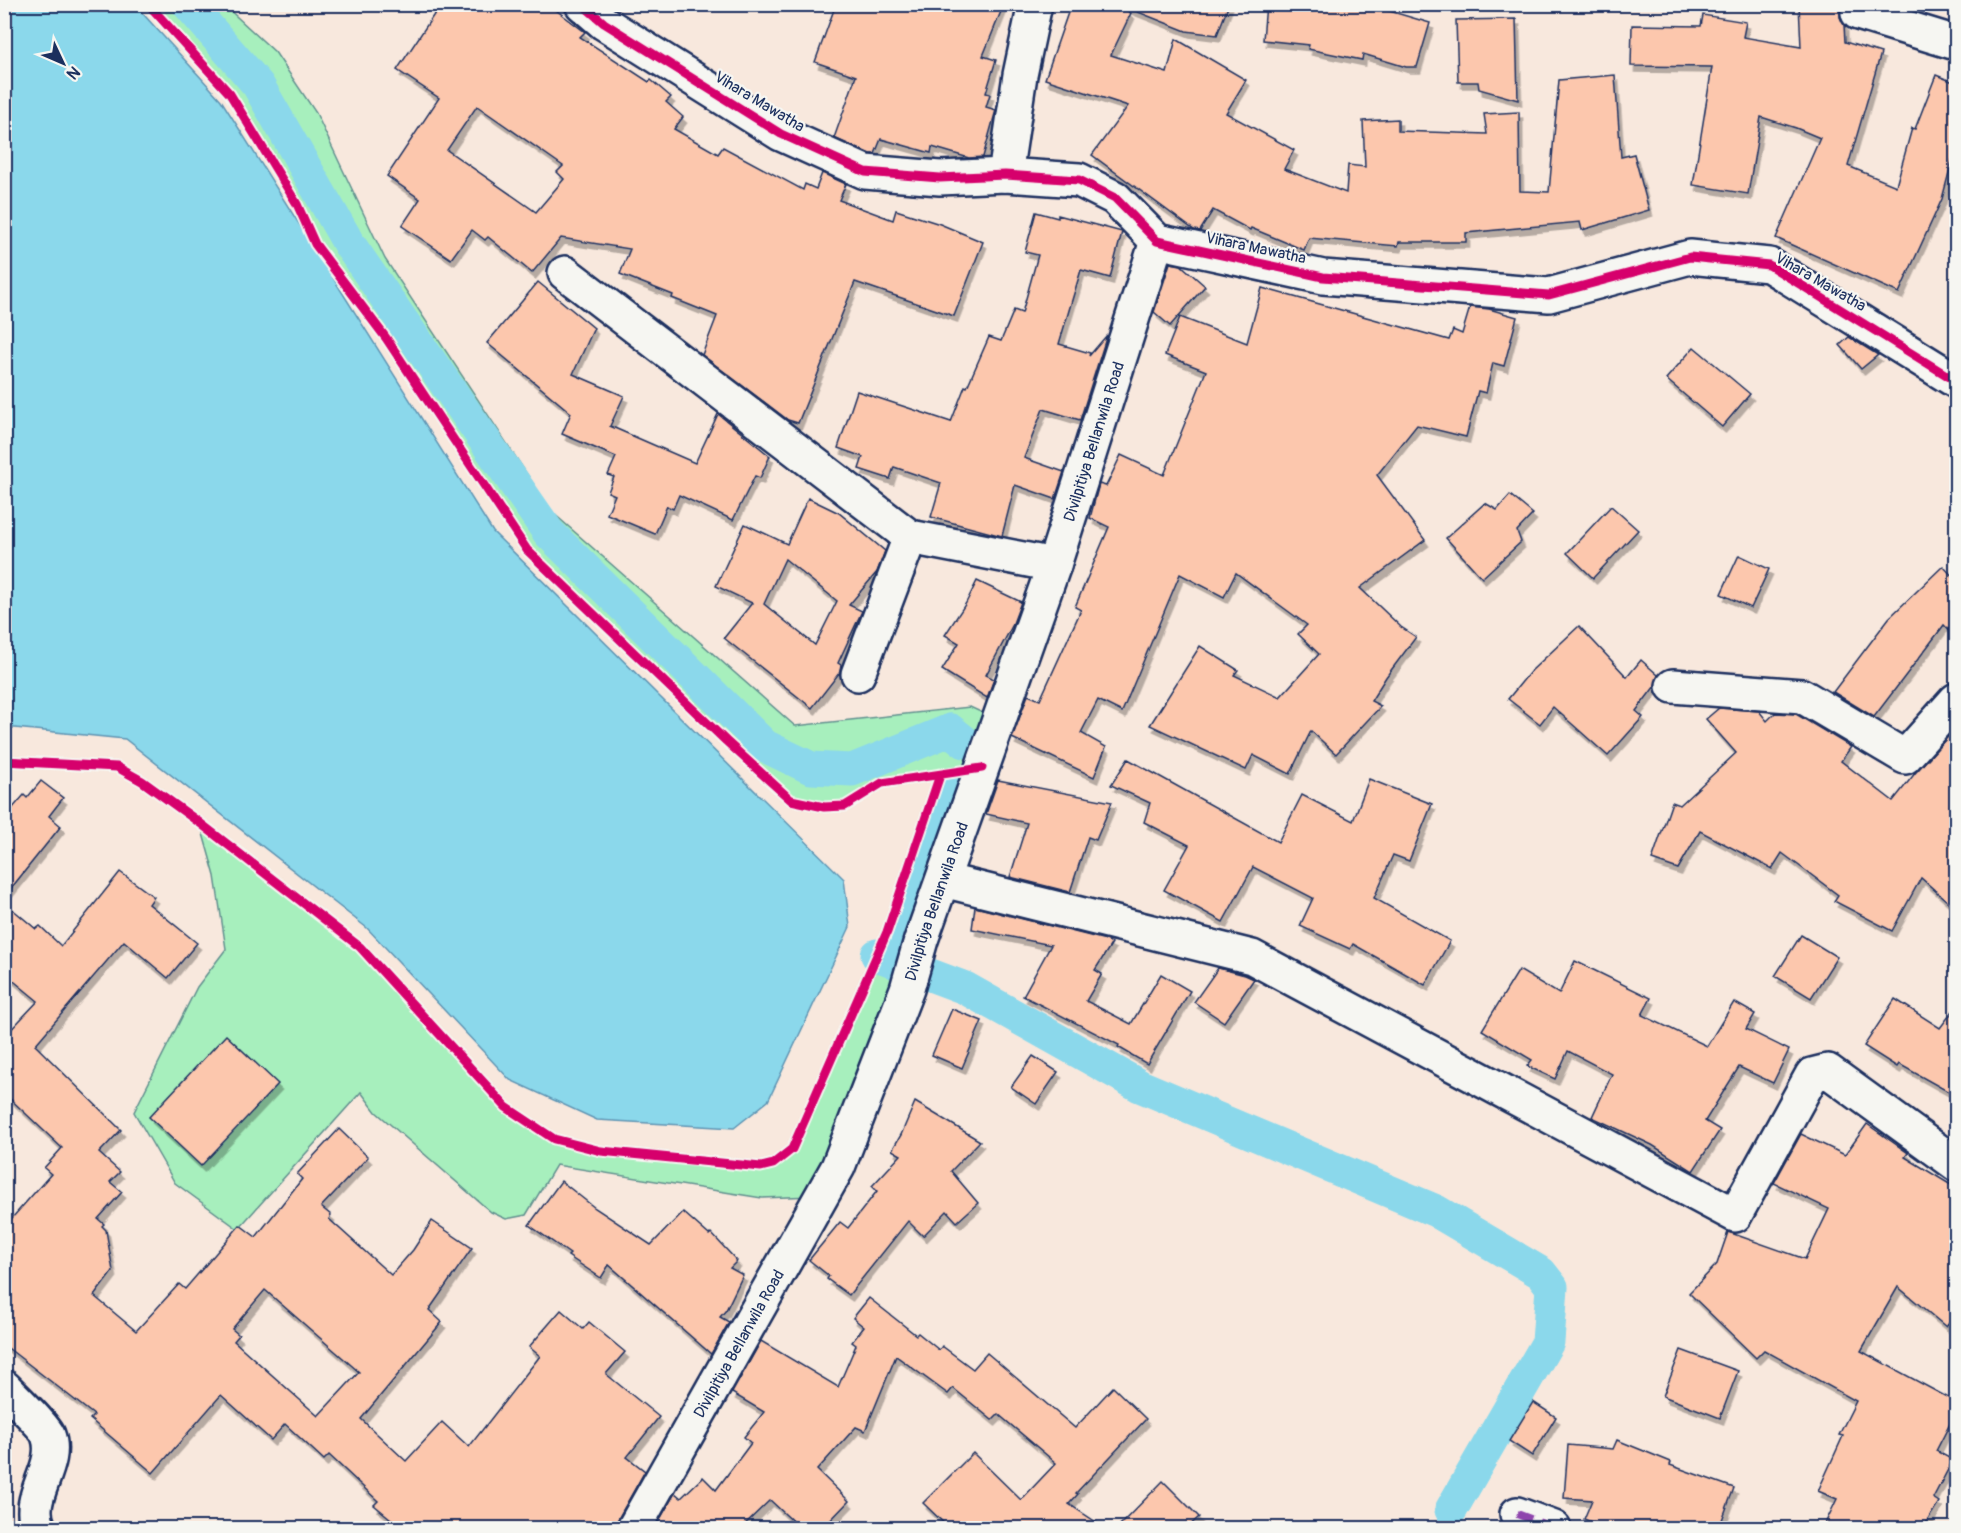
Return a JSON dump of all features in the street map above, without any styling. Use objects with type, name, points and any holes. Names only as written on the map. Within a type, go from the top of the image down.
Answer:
[{"type":"street","points":[[1005,175],[1020,75],[1035,4]]},
{"type":"street","name":"Vihara Mawatha","points":[[597,9],[781,134],[865,172],[940,178],[1005,175],[1079,180],[1114,198],[1157,241],[1323,277],[1549,295],[1690,257],[1770,265],[1956,381]]},
{"type":"street","points":[[1858,13],[1956,43]]},
{"type":"street","name":"Divilpitiya Bellanwila Road","points":[[634,1528],[838,1167],[907,989],[921,940],[1054,565],[1157,241]]},
{"type":"street","points":[[565,273],[909,537],[1054,565]]},
{"type":"street","points":[[858,674],[909,537]]},
{"type":"street","points":[[1673,686],[1802,696],[1905,757],[1956,700]]},
{"type":"street","points":[[943,880],[1252,957],[1735,1215],[1812,1075],[1828,1071],[1956,1164]]},
{"type":"street","points":[[4,1387],[48,1434],[50,1455],[35,1501],[34,1518],[39,1528]]},
{"type":"street","points":[[1517,1514],[1554,1528]]},
{"type":"green space","points":[[148,5],[224,5],[275,52],[316,113],[385,259],[552,512],[795,726],[970,707],[998,720],[813,1196],[762,1198],[556,1165],[526,1215],[506,1219],[491,1212],[376,1112],[361,1092],[238,1229],[175,1183],[134,1112],[197,987],[226,949],[215,876],[200,823],[360,947],[506,1107],[554,1139],[601,1151],[761,1167],[773,1164],[792,1149],[887,932],[940,775],[882,783],[845,806],[824,807],[791,800],[527,550],[386,338],[315,244],[297,204],[230,94]]},
{"type":"water","points":[[4,5],[135,5],[221,100],[493,532],[844,879],[850,927],[768,1101],[734,1128],[597,1120],[510,1080],[367,928],[125,739],[5,727]]},
{"type":"building","points":[[441,4],[548,4],[585,32],[580,37],[649,82],[651,80],[671,97],[666,102],[683,117],[674,129],[718,154],[723,147],[803,190],[805,184],[816,189],[822,173],[846,184],[839,200],[893,220],[896,210],[940,224],[983,242],[954,316],[855,282],[798,423],[788,420],[702,355],[717,316],[620,274],[630,249],[561,238],[532,273],[488,237],[485,240],[472,230],[451,259],[402,226],[420,199],[387,176],[439,98],[397,70]],"holes":[[[477,106],[563,166],[557,172],[564,179],[536,212],[447,150]]]},
{"type":"building","points":[[836,4],[1004,4],[983,56],[996,60],[986,93],[990,94],[986,107],[996,110],[983,157],[969,158],[932,147],[931,153],[881,139],[875,154],[870,154],[834,138],[856,76],[815,62]]},
{"type":"building","points":[[1071,4],[1117,4],[1131,13],[1111,55],[1167,73],[1176,39],[1246,80],[1226,113],[1294,150],[1284,169],[1346,193],[1348,165],[1365,167],[1363,121],[1398,119],[1398,131],[1487,134],[1484,114],[1519,112],[1520,191],[1549,192],[1559,80],[1615,75],[1621,157],[1634,154],[1649,210],[1582,230],[1580,222],[1466,233],[1466,242],[1399,242],[1398,246],[1309,238],[1304,250],[1251,228],[1250,230],[1213,210],[1200,231],[1194,230],[1092,155],[1128,106],[1045,79]]},
{"type":"building","points":[[1123,4],[1229,4],[1217,35],[1186,31],[1123,6]]},
{"type":"building","points":[[1266,4],[1366,4],[1430,23],[1417,67],[1406,67],[1363,54],[1362,60],[1308,49],[1309,45],[1263,40]]},
{"type":"building","points":[[1799,4],[1842,4],[1840,17],[1844,25],[1845,42],[1881,53],[1848,166],[1896,186],[1912,128],[1915,129],[1936,75],[1956,83],[1956,146],[1942,199],[1899,293],[1776,238],[1820,138],[1761,117],[1748,194],[1693,185],[1712,67],[1631,66],[1632,25],[1701,26],[1703,15],[1746,22],[1743,37],[1801,47]]},
{"type":"building","points":[[1516,19],[1518,100],[1479,89],[1478,82],[1458,82],[1456,20]]},
{"type":"building","points":[[1036,212],[1058,218],[1058,215],[1122,232],[1110,278],[1081,270],[1059,344],[1090,353],[1089,356],[1107,335],[1080,420],[1043,409],[1024,458],[1064,472],[1055,499],[1015,485],[1002,536],[931,517],[941,483],[894,467],[890,479],[859,469],[863,457],[838,448],[857,391],[951,422],[965,386],[967,387],[989,337],[1001,341],[1014,310],[1022,313],[1038,255],[1025,252]]},
{"type":"building","points":[[1170,263],[1181,265],[1205,286],[1170,326],[1154,312]]},
{"type":"building","points":[[538,282],[594,328],[573,374],[624,396],[610,426],[695,463],[718,414],[770,456],[760,478],[755,476],[733,520],[679,495],[673,509],[667,506],[655,534],[607,514],[615,495],[608,492],[614,477],[608,475],[616,457],[562,434],[571,413],[487,343]]},
{"type":"building","points":[[1262,288],[1449,340],[1453,330],[1462,334],[1470,307],[1489,309],[1517,317],[1504,366],[1493,363],[1486,393],[1478,391],[1466,437],[1417,425],[1377,475],[1425,540],[1360,588],[1401,627],[1416,637],[1371,701],[1381,706],[1336,754],[1311,731],[1290,774],[1253,755],[1246,770],[1150,725],[1200,646],[1238,670],[1234,675],[1280,697],[1319,654],[1298,634],[1307,625],[1236,573],[1224,597],[1180,574],[1122,712],[1098,700],[1081,733],[1106,747],[1094,777],[1012,738],[1028,695],[1040,700],[1081,610],[1075,607],[1109,527],[1090,518],[1099,484],[1106,486],[1121,455],[1164,475],[1206,371],[1165,355],[1180,317],[1247,343]]},
{"type":"building","points":[[1849,337],[1878,355],[1861,369],[1840,345]]},
{"type":"building","points":[[1694,347],[1750,394],[1722,427],[1666,379]]},
{"type":"building","points":[[1510,495],[1533,514],[1517,531],[1521,542],[1482,578],[1446,538],[1485,503],[1497,510]]},
{"type":"building","points":[[808,498],[839,513],[885,551],[877,572],[849,605],[862,611],[838,663],[841,665],[840,672],[812,708],[724,638],[752,603],[716,586],[745,524],[787,544]],"holes":[[[785,559],[837,601],[815,645],[764,604]]]},
{"type":"building","points":[[1611,506],[1638,530],[1593,578],[1567,553]]},
{"type":"building","points":[[1739,555],[1769,569],[1751,608],[1721,594]]},
{"type":"building","points":[[1943,566],[1956,580],[1956,638],[1944,625],[1874,717],[1833,692],[1889,618]]},
{"type":"building","points":[[977,581],[1021,602],[1012,626],[986,675],[994,679],[987,698],[942,670],[959,643],[945,635]]},
{"type":"building","points":[[1579,626],[1627,677],[1641,660],[1658,675],[1655,686],[1636,711],[1643,717],[1608,756],[1553,707],[1540,724],[1508,699],[1530,672]]},
{"type":"building","points":[[1719,708],[1759,711],[1767,721],[1775,713],[1796,714],[1851,747],[1841,761],[1893,801],[1956,728],[1956,909],[1921,878],[1892,931],[1834,901],[1838,895],[1782,853],[1772,869],[1700,831],[1678,869],[1652,860],[1672,802],[1680,805],[1736,753],[1706,719]]},
{"type":"building","points":[[1128,759],[1278,842],[1302,795],[1353,821],[1369,779],[1432,804],[1409,861],[1393,855],[1374,898],[1450,941],[1425,985],[1353,944],[1350,949],[1300,926],[1313,898],[1253,867],[1223,922],[1164,890],[1189,845],[1144,822],[1150,803],[1111,785]]},
{"type":"building","points":[[998,780],[1112,802],[1096,840],[1088,837],[1070,892],[1010,877],[1027,823],[986,814]]},
{"type":"building","points":[[41,781],[63,798],[49,816],[61,826],[4,897],[4,818],[24,795],[27,798]]},
{"type":"building","points":[[120,872],[154,897],[149,904],[197,943],[168,978],[124,941],[35,1045],[121,1130],[99,1153],[120,1172],[110,1182],[122,1192],[98,1219],[104,1224],[102,1226],[106,1230],[113,1271],[94,1296],[136,1331],[179,1284],[185,1289],[240,1225],[256,1237],[302,1179],[297,1174],[339,1129],[368,1157],[321,1207],[331,1215],[329,1219],[391,1275],[413,1250],[432,1221],[472,1248],[429,1310],[442,1322],[361,1419],[406,1461],[442,1422],[469,1447],[540,1356],[529,1347],[561,1310],[583,1329],[589,1322],[625,1352],[606,1374],[659,1417],[627,1457],[645,1471],[615,1528],[402,1528],[374,1505],[378,1501],[329,1455],[324,1460],[285,1424],[271,1440],[221,1395],[153,1473],[90,1419],[94,1415],[4,1345],[4,1227],[51,1174],[44,1168],[62,1148],[4,1093],[4,1037],[38,1001],[4,973],[4,902],[36,929],[40,926],[61,946]],"holes":[[[265,1290],[359,1372],[318,1416],[234,1341],[239,1335],[232,1329]]]},
{"type":"building","points":[[975,907],[1112,943],[1095,970],[1102,974],[1086,1001],[1131,1024],[1161,974],[1190,991],[1147,1064],[1118,1047],[1119,1045],[1023,996],[1051,945],[972,929]]},
{"type":"building","points":[[1801,935],[1837,957],[1811,998],[1775,976]]},
{"type":"building","points":[[1575,961],[1651,998],[1642,1015],[1707,1046],[1734,1002],[1755,1014],[1746,1029],[1789,1050],[1773,1083],[1739,1067],[1705,1121],[1720,1130],[1693,1171],[1652,1145],[1592,1117],[1612,1074],[1568,1051],[1555,1079],[1527,1066],[1532,1060],[1482,1030],[1519,970],[1559,994]]},
{"type":"building","points":[[1218,968],[1254,979],[1224,1022],[1194,1002]]},
{"type":"building","points":[[1895,999],[1940,1028],[1956,1007],[1956,1096],[1899,1064],[1897,1067],[1864,1046]]},
{"type":"building","points":[[952,1009],[982,1021],[962,1068],[932,1055]]},
{"type":"building","points":[[226,1035],[278,1084],[201,1166],[149,1117]]},
{"type":"building","points":[[1033,1056],[1058,1072],[1036,1104],[1011,1087]]},
{"type":"building","points":[[915,1102],[980,1141],[951,1171],[978,1203],[957,1222],[947,1211],[923,1236],[908,1221],[849,1295],[827,1279],[829,1276],[809,1260],[840,1222],[848,1228],[877,1191],[872,1186],[901,1155],[892,1150]]},
{"type":"building","points":[[1867,1124],[1908,1153],[1905,1157],[1956,1188],[1956,1314],[1946,1327],[1898,1287],[1861,1351],[1956,1402],[1956,1412],[1936,1451],[1953,1460],[1933,1498],[1939,1502],[1923,1528],[1823,1528],[1837,1499],[1818,1491],[1843,1436],[1839,1435],[1856,1401],[1764,1350],[1756,1358],[1689,1293],[1717,1264],[1728,1232],[1805,1259],[1829,1209],[1774,1183],[1801,1134],[1845,1155]]},
{"type":"building","points":[[561,1181],[595,1208],[651,1245],[683,1212],[709,1235],[711,1233],[737,1261],[730,1268],[743,1275],[726,1310],[720,1317],[729,1322],[711,1354],[609,1265],[601,1278],[568,1256],[570,1254],[529,1225]]},
{"type":"building","points":[[869,1298],[916,1335],[918,1333],[939,1350],[942,1346],[973,1369],[987,1353],[1075,1428],[1113,1387],[1146,1419],[1076,1493],[1078,1494],[1069,1504],[1105,1528],[949,1528],[923,1503],[973,1453],[1021,1500],[1056,1463],[998,1414],[992,1420],[953,1388],[948,1394],[896,1356],[865,1431],[856,1427],[817,1470],[849,1501],[823,1528],[800,1528],[770,1500],[741,1528],[655,1528],[675,1493],[681,1498],[703,1477],[716,1490],[751,1443],[744,1437],[764,1412],[732,1393],[761,1341],[838,1387],[856,1345],[852,1342],[864,1327],[853,1318]]},
{"type":"building","points":[[1681,1350],[1738,1371],[1720,1418],[1663,1396]]},
{"type":"building","points":[[1533,1402],[1556,1417],[1532,1456],[1509,1441]]},
{"type":"building","points":[[1617,1440],[1671,1462],[1670,1465],[1734,1488],[1719,1528],[1606,1528],[1584,1519],[1592,1500],[1564,1498],[1568,1445],[1613,1449]]},
{"type":"building","points":[[1163,1481],[1199,1517],[1187,1528],[1117,1528]]},
{"type":"waterway","points":[[188,4],[258,85],[349,244],[549,533],[765,746],[811,768],[852,770],[950,730],[965,742]]},
{"type":"waterway","points":[[896,963],[955,784]]},
{"type":"waterway","points":[[877,955],[965,988],[1140,1086],[1436,1211],[1541,1273],[1552,1287],[1548,1342],[1451,1510]]},
{"type":"marked path","points":[[1517,1514],[1554,1528]]},
{"type":"cycle path","points":[[148,4],[230,94],[297,204],[315,244],[386,338],[527,550],[726,741],[791,800],[824,807],[845,806],[882,783],[982,768]]},
{"type":"cycle path","points":[[582,4],[604,23],[781,134],[865,172],[940,178],[1005,175],[1079,180],[1115,198],[1157,241],[1323,277],[1549,295],[1690,257],[1769,265],[1956,381]]},
{"type":"cycle path","points":[[4,761],[117,767],[142,781],[360,947],[506,1107],[554,1139],[601,1151],[761,1167],[773,1164],[792,1149],[887,932],[940,775]]}]
